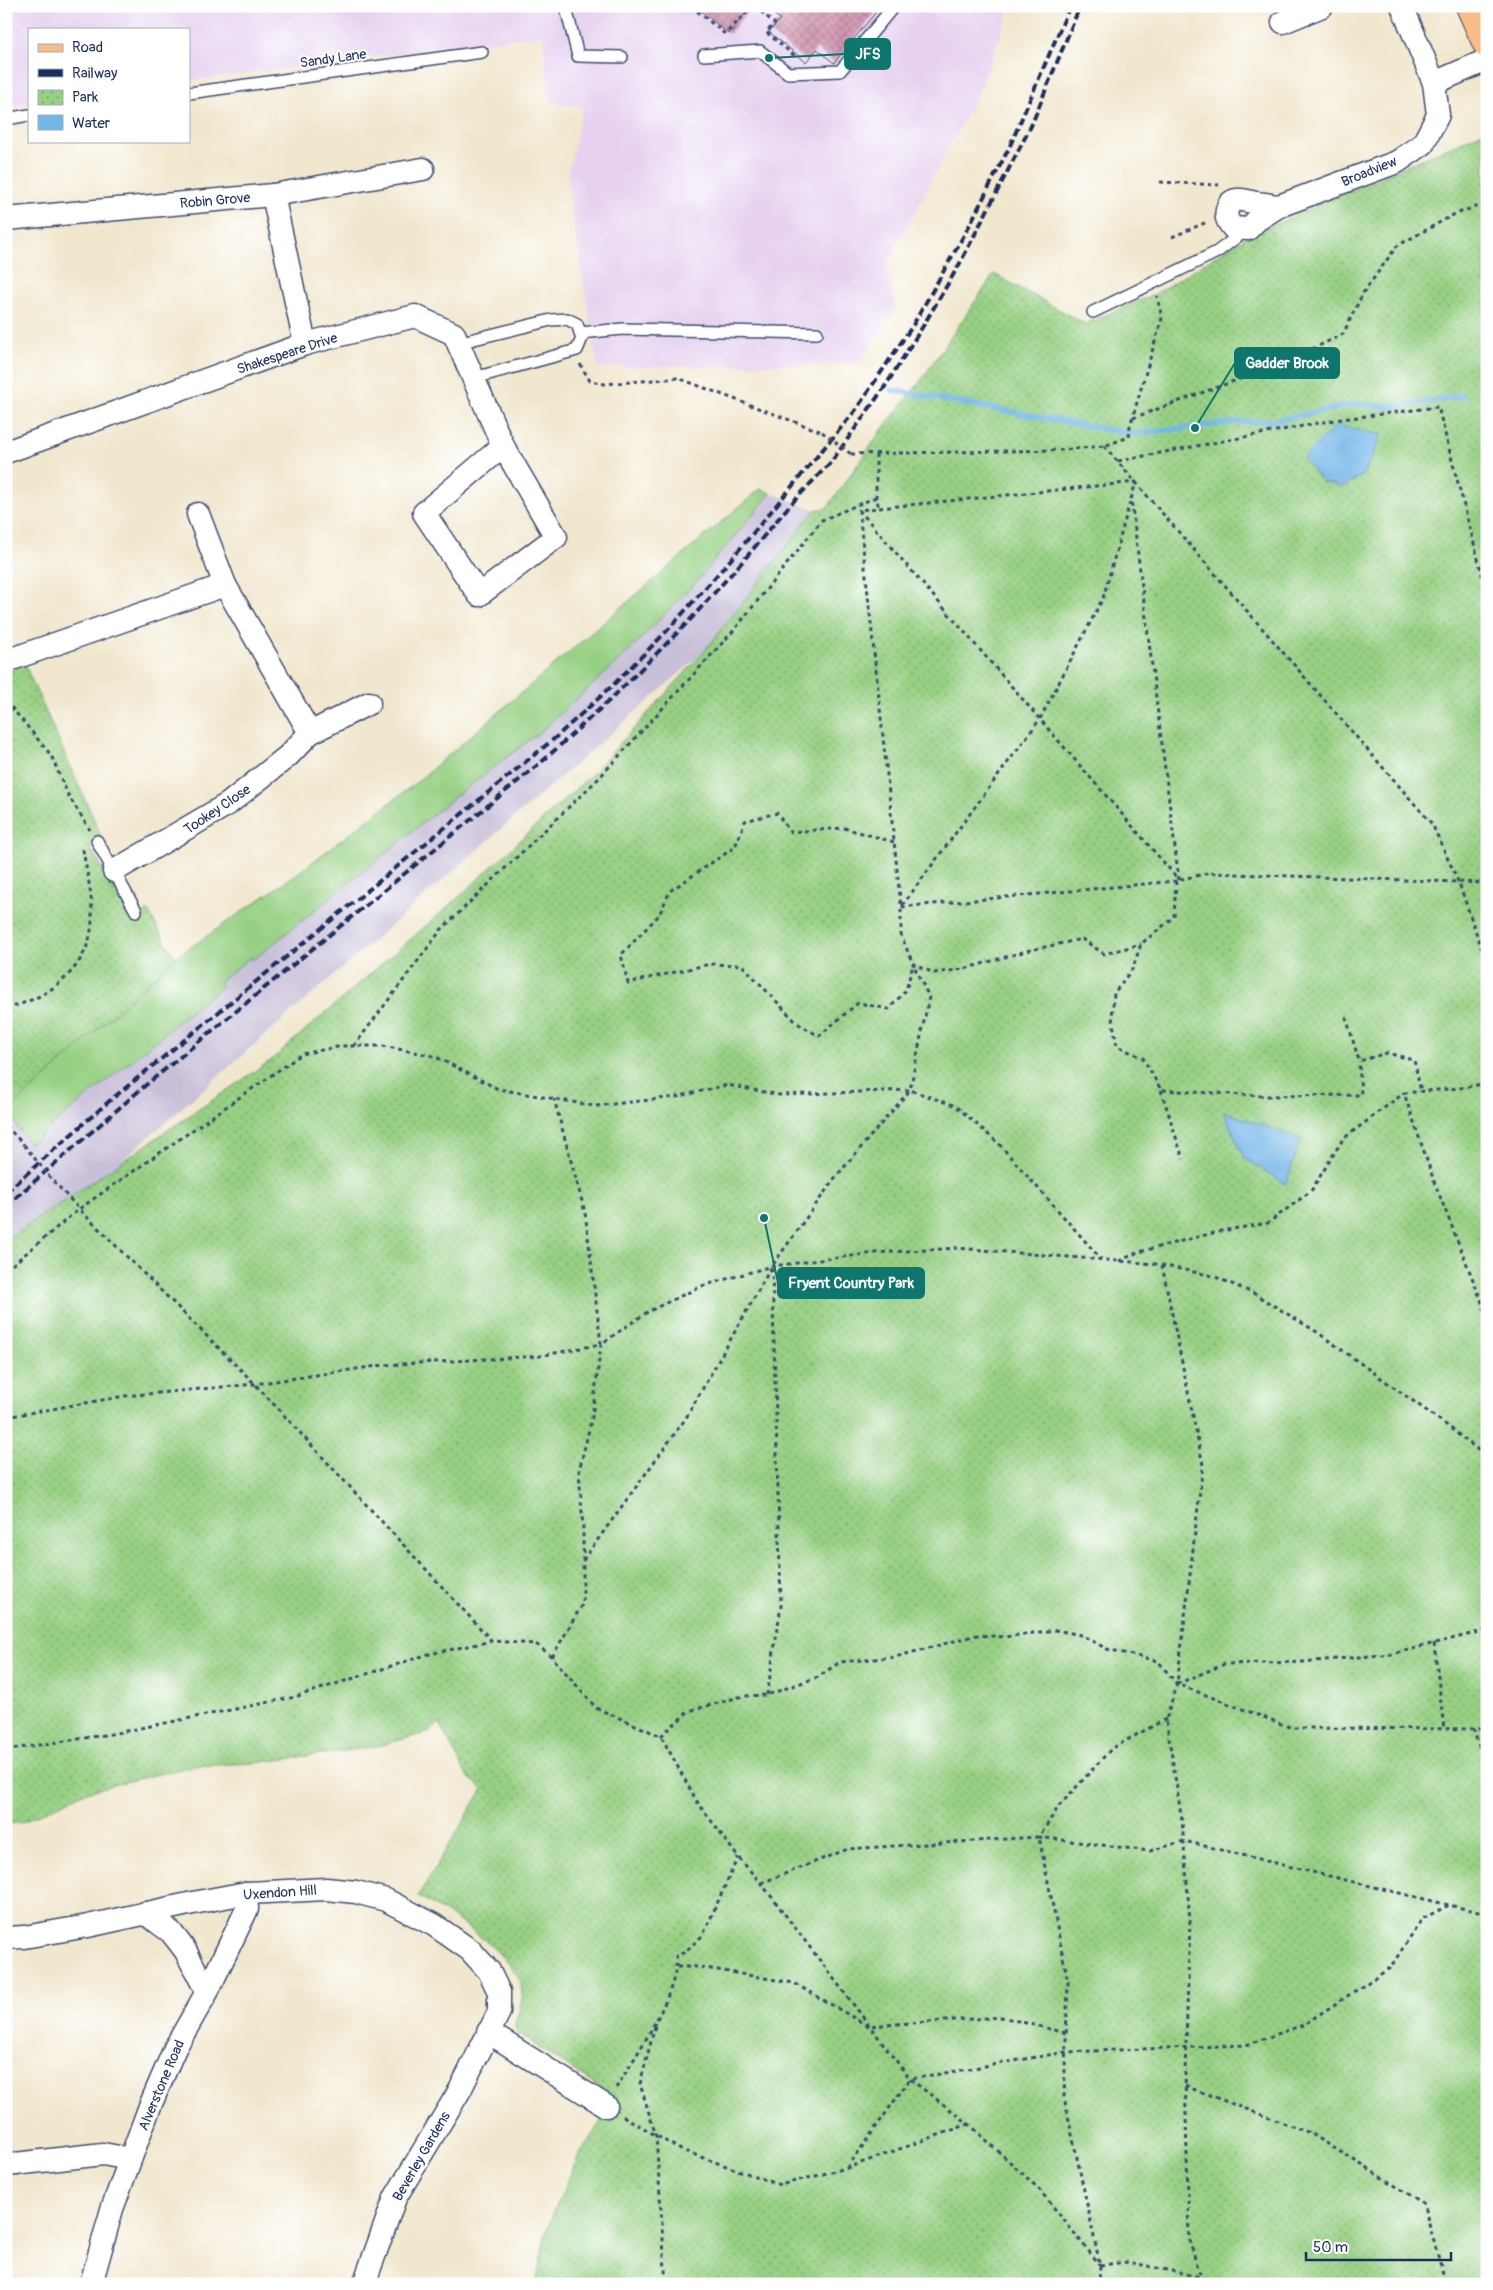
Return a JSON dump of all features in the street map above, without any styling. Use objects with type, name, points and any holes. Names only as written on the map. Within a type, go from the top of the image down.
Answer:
[{"type":"street","points":[[1283,22],[1322,6]]},
{"type":"street","name":"Broadview","points":[[1248,229],[1257,220],[1280,206],[1397,162],[1423,144],[1438,115],[1434,83],[1402,6]]},
{"type":"street","points":[[1434,83],[1487,60]]},
{"type":"street","name":"Robin Grove","points":[[6,219],[273,194],[423,169]]},
{"type":"street","points":[[273,194],[305,344]]},
{"type":"street","name":"Broadview","points":[[1231,206],[1243,198],[1253,202],[1280,206]]},
{"type":"street","points":[[1231,206],[1228,222],[1233,228],[1248,229]]},
{"type":"street","name":"Shakespeare Drive","points":[[6,452],[305,344],[415,316],[454,334],[503,446],[556,537],[479,595],[424,514],[503,446]]},
{"type":"street","points":[[198,514],[225,585],[310,733]]},
{"type":"street","points":[[6,661],[225,585]]},
{"type":"street","name":"Tookey Close","points":[[114,872],[228,804],[288,756],[310,733],[369,703]]},
{"type":"street","name":"Uxendon Hill","points":[[6,1938],[24,1937],[88,1926],[145,1912],[246,1894],[326,1889],[356,1892],[386,1900],[434,1925],[470,1950],[489,1971],[499,1992],[499,2012]]},
{"type":"street","name":"Alverstone Road","points":[[91,2284],[112,2208],[130,2159],[175,2048],[207,1992],[247,1909],[246,1894]]},
{"type":"street","points":[[145,1912],[170,1932],[185,1950],[207,1992]]},
{"type":"street","name":"Beverley Gardens","points":[[364,2284],[395,2198],[460,2090],[499,2012]]},
{"type":"street","points":[[488,2032],[606,2106]]},
{"type":"street","points":[[6,2165],[103,2154],[130,2159]]},
{"type":"lane","points":[[704,55],[760,51],[788,73],[840,71],[894,6]]},
{"type":"lane","points":[[566,8],[578,56],[622,56]]},
{"type":"lane","name":"Sandy Lane","points":[[190,93],[482,52]]},
{"type":"lane","points":[[6,118],[28,115]]},
{"type":"lane","points":[[1093,312],[1217,252],[1248,229]]},
{"type":"lane","points":[[458,343],[551,320],[566,319],[577,324],[582,338],[577,350],[474,378]]},
{"type":"lane","points":[[580,333],[623,329],[817,333]]},
{"type":"lane","points":[[97,841],[136,911]]},
{"type":"path","points":[[691,6],[725,34],[754,6],[775,24],[766,32],[799,60]]},
{"type":"path","points":[[1160,182],[1229,185],[1231,206],[1172,237]]},
{"type":"path","points":[[1133,418],[1286,362],[1343,334],[1363,293],[1398,246],[1455,214],[1487,203]]},
{"type":"path","points":[[573,352],[590,381],[605,384],[678,378],[822,432],[851,454],[1060,450],[1104,446],[1130,437],[1130,426],[1162,318],[1153,283]]},
{"type":"path","points":[[1118,461],[1334,420],[1438,407],[1487,593]]},
{"type":"path","points":[[1104,446],[1432,824],[1459,883],[1487,964]]},
{"type":"path","points":[[876,454],[876,497],[879,508]]},
{"type":"path","points":[[901,907],[1040,719],[1103,598],[1136,482]]},
{"type":"path","points":[[859,510],[1136,482]]},
{"type":"path","points":[[354,1046],[441,930],[598,779],[735,629],[822,520],[876,497]]},
{"type":"path","points":[[913,964],[934,973],[964,969],[1026,951],[1082,939],[1104,954],[1140,944],[1174,917],[1177,880],[1131,499]]},
{"type":"path","points":[[859,510],[1177,880]]},
{"type":"path","points":[[583,1561],[686,1418],[772,1266],[834,1179],[910,1090],[929,996],[901,935],[901,907],[859,510]]},
{"type":"path","points":[[6,701],[51,756],[68,795],[97,841],[82,850],[92,915],[91,932],[80,960],[57,987],[19,1005],[6,1008]]},
{"type":"path","points":[[894,842],[844,828],[790,832],[776,813],[745,821],[735,847],[670,891],[659,915],[621,955],[628,983],[710,964],[742,965],[797,1023],[819,1036],[858,1003],[889,1009],[906,990],[913,964]]},
{"type":"path","points":[[901,907],[1177,880],[1208,873],[1487,883]]},
{"type":"path","points":[[1140,944],[1133,968],[1114,993],[1112,1017],[1117,1046],[1142,1058],[1161,1090],[1183,1159]]},
{"type":"path","points":[[1161,1090],[1265,1096],[1361,1095],[1359,1062],[1346,1017]]},
{"type":"path","points":[[6,1270],[79,1209],[302,1054],[342,1046],[383,1046],[434,1056],[498,1089],[595,1106],[676,1097],[727,1085],[780,1095],[910,1090],[956,1106],[999,1144],[1102,1259]]},
{"type":"path","points":[[1359,1062],[1387,1053],[1414,1060],[1421,1092]]},
{"type":"path","points":[[1119,1261],[1148,1250],[1222,1231],[1268,1223],[1311,1191],[1343,1139],[1404,1094],[1487,1083]]},
{"type":"path","points":[[1404,1094],[1435,1184],[1487,1315]]},
{"type":"path","points":[[552,1657],[583,1603],[583,1527],[579,1470],[592,1417],[601,1344],[585,1212],[554,1099]]},
{"type":"path","points":[[6,1126],[79,1209],[255,1384],[492,1642]]},
{"type":"path","points":[[6,1417],[125,1396],[255,1384],[384,1365],[540,1356],[601,1344],[649,1311],[702,1286],[772,1266],[875,1253],[957,1248],[1162,1265],[1213,1276],[1253,1293],[1316,1332],[1487,1457]]},
{"type":"path","points":[[1162,1265],[1202,1465],[1177,1684],[1166,1719],[1184,1841],[1190,1921],[1186,2047],[1189,2240],[1201,2277],[1200,2284]]},
{"type":"path","points":[[768,1695],[781,1606],[772,1266]]},
{"type":"path","points":[[661,1736],[689,1711],[743,1696],[768,1695],[818,1677],[840,1662],[895,1657],[977,1635],[1004,1637],[1055,1630],[1081,1635],[1107,1649],[1158,1661],[1177,1684],[1292,1728],[1487,1729]]},
{"type":"path","points":[[1177,1684],[1225,1664],[1303,1662],[1392,1654],[1487,1630]]},
{"type":"path","points":[[6,1750],[111,1734],[295,1697],[429,1654],[492,1642],[536,1644],[552,1657],[596,1708],[661,1736],[696,1800],[738,1857],[761,1882],[868,2026],[910,2079],[969,2124],[1038,2188],[1100,2265]]},
{"type":"path","points":[[1434,1643],[1444,1729]]},
{"type":"path","points":[[1099,2284],[1100,2265],[1064,2097],[1068,1982],[1039,1837],[1059,1806],[1112,1748],[1166,1719]]},
{"type":"path","points":[[1473,1729],[1487,1769]]},
{"type":"path","points":[[761,1882],[848,1849],[1039,1837],[1150,1851],[1184,1841],[1485,1914],[1487,2010]]},
{"type":"path","points":[[666,2284],[656,2136],[640,2084],[657,2020],[677,1968],[676,1956],[685,1952],[703,1935],[738,1857]]},
{"type":"path","points":[[847,2168],[910,2079],[1066,2052],[1246,2045],[1303,2025],[1390,1968],[1422,1919],[1449,1905]]},
{"type":"path","points":[[677,1968],[700,1967],[794,1983],[868,2026],[1002,2017],[1066,2033]]},
{"type":"path","points":[[657,2020],[606,2106],[681,2150],[780,2185],[847,2168],[969,2124]]},
{"type":"path","points":[[1186,2086],[1310,2133],[1423,2203],[1446,2284]]},
{"type":"path","points":[[1100,2265],[1128,2262],[1201,2277],[1210,2284]]},
{"type":"shaded area","points":[[6,6],[1011,6],[981,87],[886,266],[896,308],[859,364],[597,367],[567,178],[583,106],[551,104],[543,35],[190,81],[190,28],[28,28],[28,103],[6,106]]},
{"type":"shaded area","points":[[760,489],[815,510],[704,652],[105,1175],[6,1240],[6,1113],[175,958],[298,873],[417,782]]},
{"type":"green space","points":[[345,6],[412,6],[345,11]]},
{"type":"green space","points":[[1485,131],[1487,2284],[536,2284],[546,2230],[578,2157],[616,2098],[516,2032],[515,2024],[522,1992],[518,1978],[508,1964],[480,1936],[418,1896],[483,1789],[467,1776],[439,1723],[430,1732],[374,1747],[255,1763],[193,1766],[83,1793],[25,1821],[6,1825],[6,1240],[270,1061],[459,897],[592,774],[704,652],[815,510],[827,508],[882,430],[920,382],[994,274],[1085,324],[1155,294],[1246,237]]},
{"type":"green space","points":[[760,489],[771,493],[693,585],[622,658],[540,732],[456,796],[253,960],[251,957],[219,982],[222,986],[30,1144],[6,1113],[175,958],[298,873],[417,782]]},
{"type":"green space","points":[[21,656],[102,838],[89,846],[133,919],[148,911],[175,958],[6,1113],[6,661]]},
{"type":"water","points":[[1336,425],[1382,435],[1363,475],[1343,487],[1322,482],[1303,458]]},
{"type":"water","points":[[1223,1111],[1301,1139],[1286,1184],[1244,1158]]},
{"type":"building","points":[[695,6],[751,6],[729,34]]},
{"type":"building","points":[[764,6],[881,6],[834,63],[817,49],[806,62],[769,32],[780,19]]},
{"type":"waterway","points":[[892,390],[1132,434],[1238,422],[1274,421],[1360,403],[1398,406],[1463,396]]},
{"type":"railway","points":[[6,1192],[107,1103],[555,738],[612,686],[666,632],[733,557],[855,411],[913,325],[967,230],[1009,148],[1070,6]]},
{"type":"railway","points":[[6,1206],[147,1084],[545,759],[613,697],[689,621],[743,561],[789,506],[832,461],[886,385],[923,326],[959,265],[1031,126],[1080,6]]},
{"type":"place","name":"JFS","points":[[769,58]]},
{"type":"place","name":"Gadder Brook","points":[[1195,428]]},
{"type":"place","name":"Fryent Country Park","points":[[764,1218]]}]
